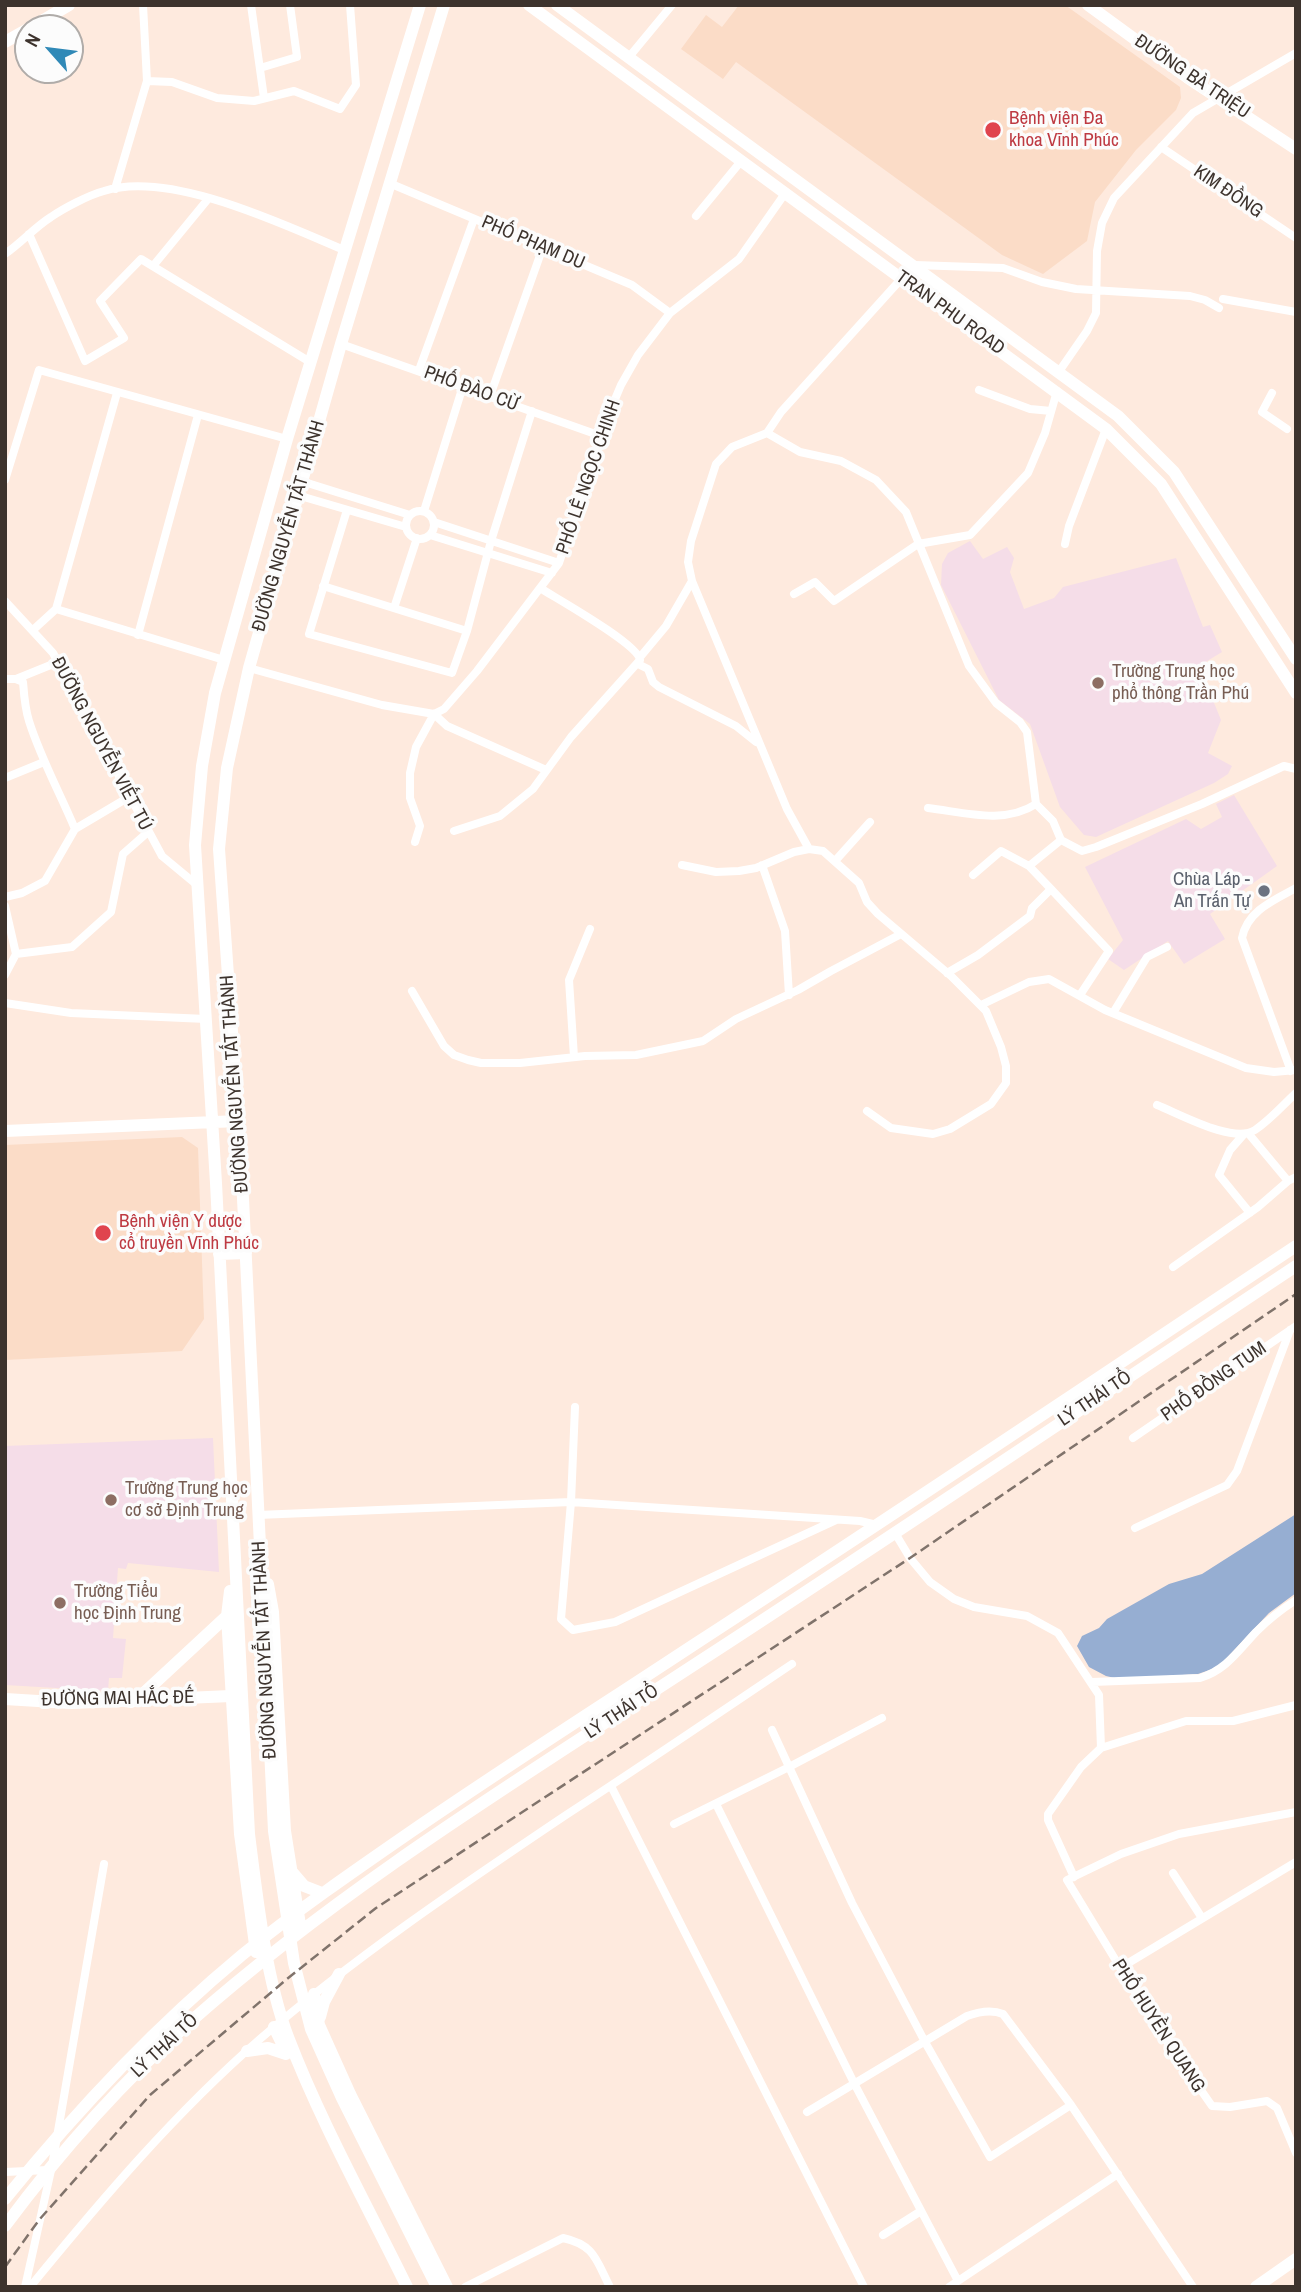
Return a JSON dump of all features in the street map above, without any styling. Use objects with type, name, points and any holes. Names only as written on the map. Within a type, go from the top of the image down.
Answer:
[{"type":"main road","name":"ĐƯỜNG NGUYỄN TẤT THÀNH","points":[[407,2287],[320,2110],[288,2037],[270,1969],[249,1835],[195,845],[202,766],[215,693],[287,439],[420,5]]},
{"type":"main road","name":"ĐƯỜNG NGUYỄN TẤT THÀNH","points":[[437,2287],[331,2075],[311,2029],[294,1963],[274,1831],[239,1121],[219,849],[227,768],[249,668],[341,344],[444,5]]},
{"type":"main road","name":"TRAN PHU ROAD","points":[[529,5],[1106,429],[1161,484],[1296,693]]},
{"type":"main road","name":"TRAN PHU ROAD","points":[[557,5],[1118,416],[1174,472],[1296,659]]},
{"type":"main road","name":"ĐƯỜNG BÀ TRIỆU","points":[[1088,5],[1296,149]]},
{"type":"main road","points":[[902,278],[912,265]]},
{"type":"main road","points":[[275,481],[299,489]]},
{"type":"main road","points":[[197,885],[222,893]]},
{"type":"main road","points":[[5,1131],[239,1121]]},
{"type":"main road","name":"LÝ THÁI TỔ","points":[[5,2199],[58,2134],[116,2070],[233,1963],[322,1893],[463,1796],[942,1483],[1296,1246]]},
{"type":"main road","points":[[219,1254],[246,1253]]},
{"type":"main road","name":"LÝ THÁI TỔ","points":[[5,2226],[50,2168],[130,2079],[188,2024],[301,1931],[471,1811],[895,1533],[1296,1265]]},
{"type":"main road","points":[[942,1483],[950,1496]]},
{"type":"main road","points":[[260,1546],[273,1612],[285,1831],[301,1931]]},
{"type":"main road","points":[[234,1548],[227,1616],[231,1696],[240,1834],[258,1965]]},
{"type":"main road","points":[[748,1610],[758,1623]]},
{"type":"main road","points":[[131,1702],[227,1616]]},
{"type":"main road","name":"ĐƯỜNG MAI HẮC ĐẾ","points":[[5,1699],[71,1703],[231,1696]]},
{"type":"main road","points":[[290,1867],[304,1886],[322,1893]]},
{"type":"main road","points":[[247,1896],[260,1904],[272,1905],[282,1902],[293,1891]]},
{"type":"main road","points":[[233,1963],[247,1936],[250,1918]]},
{"type":"main road","points":[[319,2025],[324,2003],[339,1974]]},
{"type":"main road","points":[[314,1994],[319,2025],[334,2060],[447,2287]]},
{"type":"main road","points":[[274,2027],[398,2287]]},
{"type":"main road","points":[[247,2051],[268,2048],[286,2054]]},
{"type":"main road","points":[[299,2081],[301,2071],[312,2060],[334,2060]]},
{"type":"main road","points":[[1256,2287],[1296,2259]]},
{"type":"street","points":[[115,189],[147,81],[143,5]]},
{"type":"street","points":[[251,5],[264,98]]},
{"type":"street","points":[[260,68],[297,57],[290,5]]},
{"type":"street","points":[[147,81],[172,82],[217,98],[254,101],[294,91],[340,109],[356,85],[350,5]]},
{"type":"street","points":[[629,57],[672,5]]},
{"type":"street","points":[[1058,373],[1096,313],[1097,250],[1105,213],[1114,198],[1193,113],[1296,53]]},
{"type":"street","name":"KIM ĐỒNG","points":[[1161,147],[1296,238]]},
{"type":"street","points":[[696,216],[741,160]]},
{"type":"street","name":"PHỐ PHẠM DU","points":[[390,183],[632,285],[670,313]]},
{"type":"street","points":[[5,254],[51,217],[104,190],[146,185],[208,199],[269,218],[344,250]]},
{"type":"street","name":"PHỐ LÊ NGỌC CHINH","points":[[415,842],[420,826],[410,798],[410,773],[416,747],[434,714],[444,709],[477,671],[559,564],[621,384],[638,355],[670,313],[739,259],[786,192]]},
{"type":"street","points":[[153,266],[208,199]]},
{"type":"street","points":[[419,370],[474,219]]},
{"type":"street","points":[[29,234],[85,361],[124,338],[100,301],[141,259],[310,362]]},
{"type":"street","points":[[489,396],[543,247]]},
{"type":"street","points":[[912,265],[1003,268],[1042,282],[1076,289],[1190,296],[1219,308]]},
{"type":"street","points":[[809,849],[787,809],[692,581],[688,562],[691,541],[716,464],[732,447],[767,433],[780,412],[902,278]]},
{"type":"street","points":[[1223,299],[1296,312]]},
{"type":"street","name":"PHỐ ĐÀO CỪ","points":[[341,344],[601,436]]},
{"type":"street","points":[[5,480],[39,370],[287,439]]},
{"type":"street","points":[[424,511],[463,386]]},
{"type":"street","points":[[979,390],[1030,409],[1051,411]]},
{"type":"street","points":[[794,594],[815,582],[834,601],[918,544],[970,535],[1028,473],[1045,433],[1056,391]]},
{"type":"street","points":[[33,630],[56,609],[117,393]]},
{"type":"street","points":[[1272,394],[1262,412],[1287,429]]},
{"type":"street","points":[[346,510],[309,634],[452,673],[532,411]]},
{"type":"street","points":[[138,635],[198,415]]},
{"type":"street","points":[[1065,544],[1069,526],[1106,429]]},
{"type":"street","points":[[767,433],[800,452],[841,461],[876,480],[906,512],[974,673],[996,703],[1020,722],[1027,732],[1036,804],[1053,821],[1061,840],[1082,851],[1096,848],[1284,766],[1296,769]]},
{"type":"street","points":[[299,489],[346,510],[406,527]]},
{"type":"street","points":[[299,489],[410,515],[424,511],[434,522],[434,530],[425,538],[409,534],[406,527],[410,515]]},
{"type":"street","points":[[434,522],[559,564]]},
{"type":"street","points":[[430,535],[552,573]]},
{"type":"street","points":[[394,608],[417,538]]},
{"type":"street","points":[[454,831],[500,816],[533,789],[571,737],[666,626],[692,581]]},
{"type":"street","points":[[323,586],[467,631]]},
{"type":"street","points":[[540,588],[617,636],[648,669],[653,682],[659,687],[736,726],[759,743]]},
{"type":"street","name":"ĐƯỜNG NGUYỄN VIẾT TÚ","points":[[5,601],[33,630],[58,662],[162,856],[197,885]]},
{"type":"street","points":[[56,609],[224,660]]},
{"type":"street","points":[[5,679],[16,679],[58,662]]},
{"type":"street","points":[[249,668],[382,705],[434,714],[447,726],[546,770]]},
{"type":"street","points":[[16,679],[23,682],[27,719],[75,830]]},
{"type":"street","points":[[5,778],[44,762]]},
{"type":"street","points":[[5,897],[22,893],[45,881],[75,830],[129,797]]},
{"type":"street","points":[[928,808],[1000,816],[1023,812],[1036,804]]},
{"type":"street","points":[[835,861],[870,822]]},
{"type":"street","points":[[16,954],[72,947],[111,912],[123,854],[148,832]]},
{"type":"street","points":[[1029,866],[1061,840]]},
{"type":"street","points":[[681,865],[716,872],[739,871],[794,852],[809,849],[823,851],[859,883],[867,902],[981,1005],[992,1024],[1006,1066],[1006,1083],[991,1104],[950,1129],[933,1134],[891,1128],[867,1111]]},
{"type":"street","points":[[974,875],[1001,851],[1029,866],[1109,951],[1080,995]]},
{"type":"street","points":[[762,865],[785,930],[789,995]]},
{"type":"street","points":[[981,1005],[1029,982],[1049,979],[1113,1013],[1245,1068],[1293,1070],[1242,938],[1249,919],[1260,909],[1296,888]]},
{"type":"street","points":[[947,973],[978,955],[1030,916],[1032,908],[1051,889]]},
{"type":"street","points":[[5,906],[16,954],[5,975]]},
{"type":"street","points":[[573,1057],[569,980],[590,929]]},
{"type":"street","points":[[412,992],[435,1033],[454,1055],[468,1060],[520,1063],[573,1057],[636,1055],[703,1041],[736,1019],[789,995],[901,934]]},
{"type":"street","points":[[1113,1013],[1147,957],[1167,947]]},
{"type":"street","points":[[5,1003],[71,1013],[206,1019]]},
{"type":"street","points":[[1157,1105],[1218,1129],[1246,1133],[1255,1130],[1296,1093]]},
{"type":"street","points":[[1173,1268],[1292,1179],[1246,1133]]},
{"type":"street","points":[[1246,1133],[1230,1150],[1219,1175],[1250,1213]]},
{"type":"street","points":[[1135,1528],[1227,1485],[1237,1471],[1293,1328]]},
{"type":"street","name":"PHỐ ĐỒNG TUM","points":[[1133,1438],[1293,1328]]},
{"type":"street","points":[[575,1407],[571,1502],[561,1619],[573,1630],[615,1622],[837,1520]]},
{"type":"street","points":[[258,1515],[571,1502],[877,1525]]},
{"type":"street","points":[[895,1533],[930,1582],[954,1600],[974,1607],[1027,1616],[1058,1633],[1098,1695],[1101,1748],[1186,1721],[1233,1721],[1296,1705]]},
{"type":"street","points":[[1091,1682],[1200,1678],[1210,1675],[1231,1660],[1258,1630],[1296,1600]]},
{"type":"street","points":[[28,2287],[139,2157],[247,2051],[314,1994],[467,1882],[792,1664]]},
{"type":"street","points":[[674,1824],[882,1718]]},
{"type":"street","points":[[772,1730],[852,1903],[925,2042],[990,2157],[1071,2105]]},
{"type":"street","name":"PHỐ HUYỀN QUANG","points":[[1101,1748],[1081,1768],[1048,1814],[1070,1879],[1120,1968],[1190,2077],[1212,2106],[1230,2108],[1267,2101],[1277,2108],[1296,2153]]},
{"type":"street","points":[[611,1786],[864,2287]]},
{"type":"street","points":[[716,1804],[854,2084],[958,2281]]},
{"type":"street","points":[[1070,1879],[1121,1854],[1179,1834],[1296,1812]]},
{"type":"street","points":[[1120,1968],[1296,1862]]},
{"type":"street","points":[[28,2287],[58,2134],[104,1864]]},
{"type":"street","points":[[1173,1873],[1202,1918]]},
{"type":"street","points":[[807,2112],[967,2016],[978,2012],[999,2012],[1071,2105],[1193,2287]]},
{"type":"street","points":[[5,2172],[50,2168]]},
{"type":"street","points":[[949,2287],[1118,2174]]},
{"type":"street","points":[[883,2235],[921,2211]]},
{"type":"street","points":[[465,2287],[563,2238],[577,2241],[590,2249],[610,2287]]},
{"type":"shaded area","name":"Bệnh viện Đa khoa Vĩnh Phúc","points":[[739,5],[1065,5],[1180,87],[1181,98],[1176,110],[1136,150],[1095,202],[1087,241],[1043,274],[1002,255],[736,62],[723,79],[681,49],[706,15],[722,27]]},
{"type":"shaded area","name":"Trường Trung học phổ thông Trần Phú","points":[[970,541],[983,559],[1007,547],[1014,558],[1010,572],[1024,609],[1054,598],[1063,587],[1176,558],[1203,627],[1210,625],[1222,652],[1199,666],[1221,720],[1208,753],[1232,766],[1228,774],[1096,837],[1084,835],[1060,807],[1030,724],[999,700],[941,585],[942,564],[948,553]]},
{"type":"shaded area","points":[[1234,795],[1277,866],[1210,914],[1225,939],[1184,964],[1168,941],[1124,970],[1108,959],[1123,940],[1085,867],[1186,819],[1201,829],[1222,817],[1216,804]]},
{"type":"shaded area","name":"Bệnh viện Y dược cổ truyền Vĩnh Phúc","points":[[182,1137],[198,1148],[204,1319],[182,1351],[5,1360],[5,1145]]},
{"type":"shaded area","name":"Trường Trung học cơ sở Định Trung","points":[[213,1438],[219,1572],[128,1563],[126,1569],[118,1568],[113,1638],[126,1639],[122,1678],[109,1678],[108,1691],[5,1685],[5,1446]]},
{"type":"water","points":[[1296,1514],[1296,1593],[1269,1613],[1218,1667],[1198,1674],[1119,1679],[1089,1667],[1077,1646],[1082,1636],[1169,1584],[1202,1574]]},
{"type":"railway","points":[[5,2267],[39,2220],[150,2095],[376,1908],[910,1558],[1296,1294]]},
{"type":"place","name":"Bệnh viện Đa khoa Vĩnh Phúc","points":[[993,130]]},
{"type":"place","name":"Trường Trung học phổ thông Trần Phú","points":[[1098,683]]},
{"type":"place","name":"Chùa Láp - An Trấn Tự","points":[[1264,891]]},
{"type":"place","name":"Bệnh viện Y dược cổ truyền Vĩnh Phúc","points":[[103,1233]]},
{"type":"place","name":"Trường Trung học cơ sở Định Trung","points":[[111,1500]]},
{"type":"place","name":"Trường Tiểu học Định Trung","points":[[60,1603]]}]
